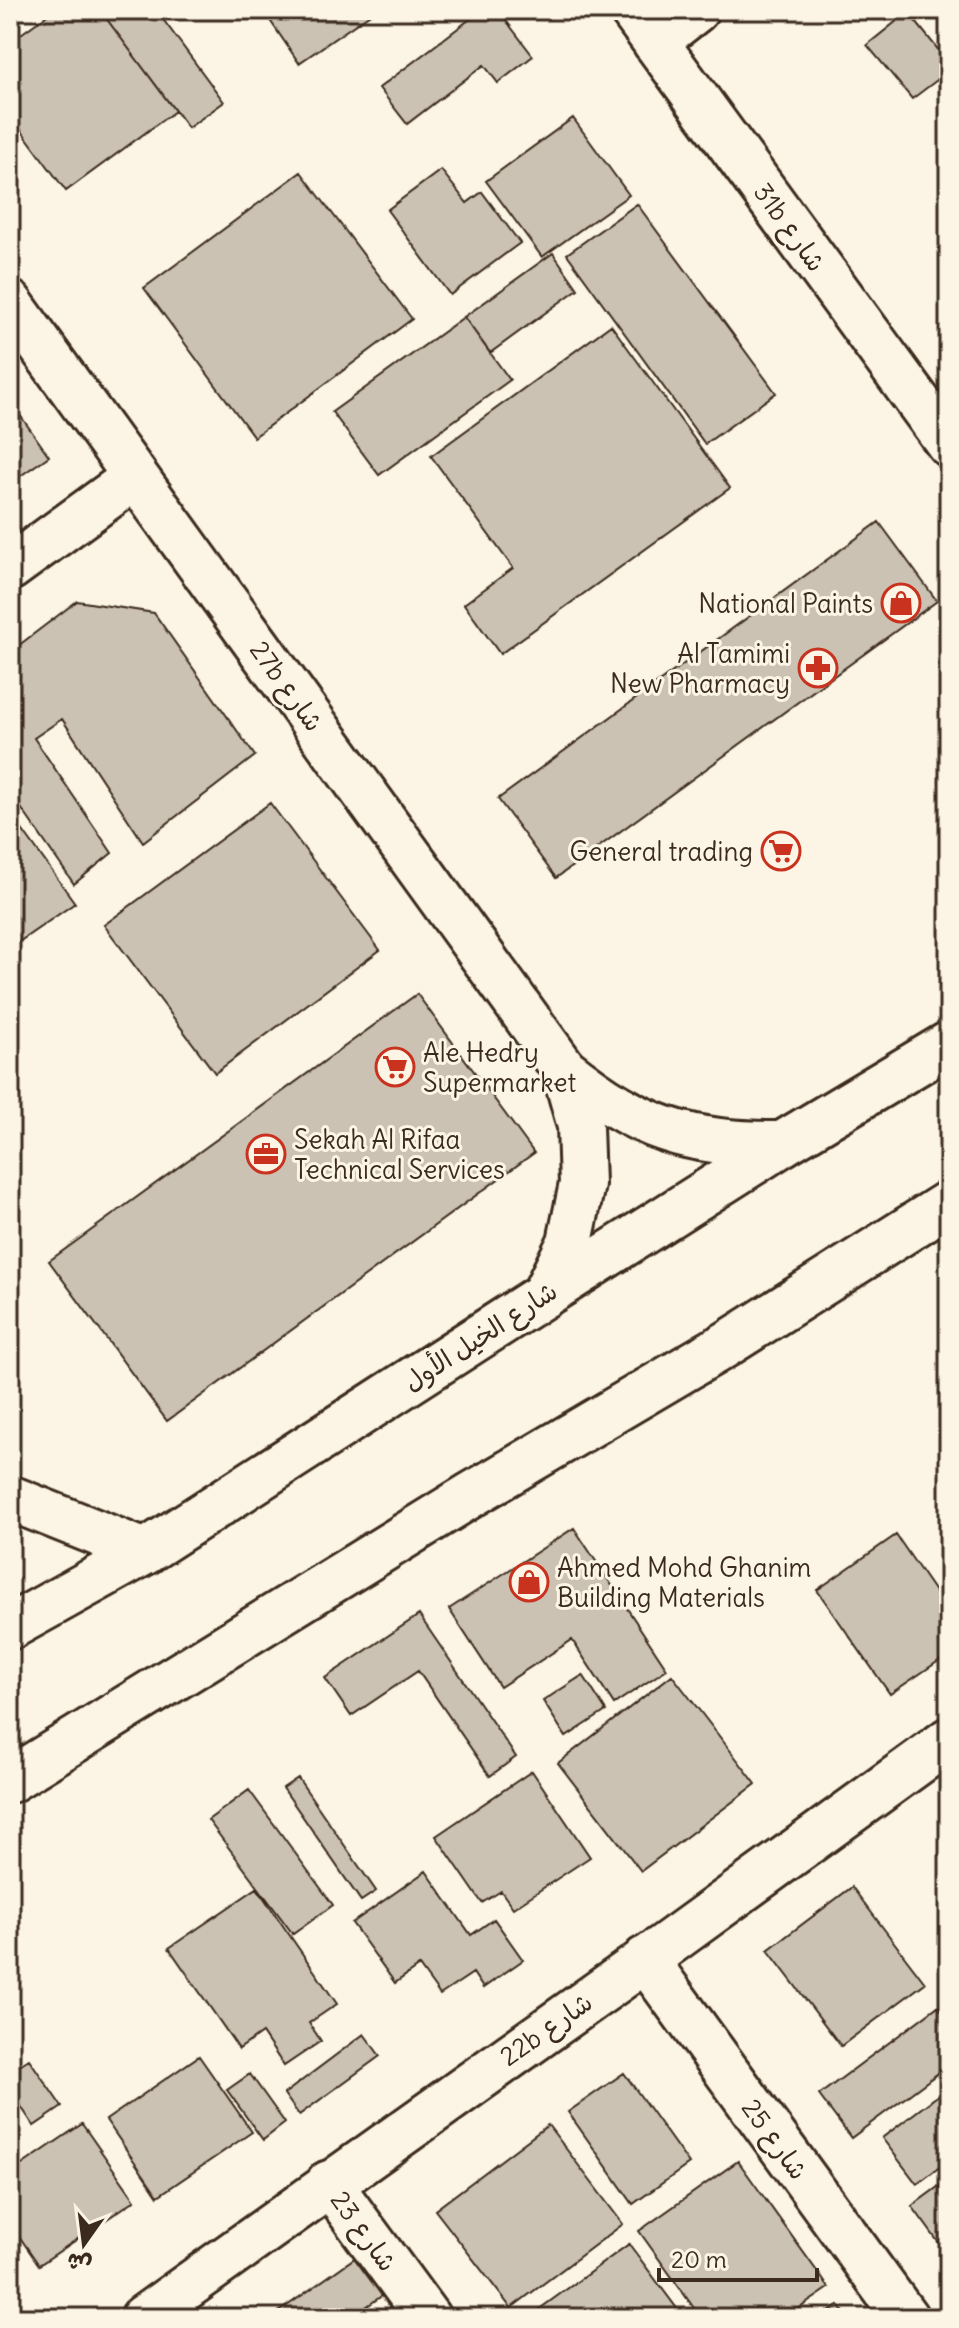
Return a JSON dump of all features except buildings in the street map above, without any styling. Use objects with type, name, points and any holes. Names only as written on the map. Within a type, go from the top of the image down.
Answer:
[{"type":"street","points":[[643,26],[696,10]]},
{"type":"street","name":"31b شارع","points":[[643,26],[949,444]]},
{"type":"street","name":"27b شارع","points":[[10,303],[564,1069],[601,1099],[643,1122],[687,1137],[734,1144],[782,1144]]},
{"type":"street","points":[[10,568],[135,477]]},
{"type":"street","name":"شارع الخيل الأول","points":[[12,1635],[782,1144],[949,1044]]},
{"type":"street","name":"27b شارع","points":[[544,1295],[570,1242],[582,1184],[580,1126],[564,1069]]},
{"type":"street","points":[[10,1780],[448,1509],[727,1344],[949,1203]]},
{"type":"street","points":[[10,1498],[145,1552]]},
{"type":"street","name":"22b شارع","points":[[143,2318],[949,1740]]},
{"type":"street","name":"شارع 25","points":[[645,1959],[906,2318]]},
{"type":"street","name":"شارع 23","points":[[329,2183],[428,2318]]},
{"type":"place","name":"National Paints","points":[[901,603]]},
{"type":"place","name":"Al Tamimi New Pharmacy","points":[[818,668]]},
{"type":"place","name":"General trading","points":[[781,851]]},
{"type":"place","name":"Ale Hedry Supermarket","points":[[395,1067]]},
{"type":"place","name":"Sekah Al Rifaa Technical Services","points":[[266,1154]]},
{"type":"place","name":"Ahmed Mohd Ghanim Building Materials","points":[[529,1582]]}]
